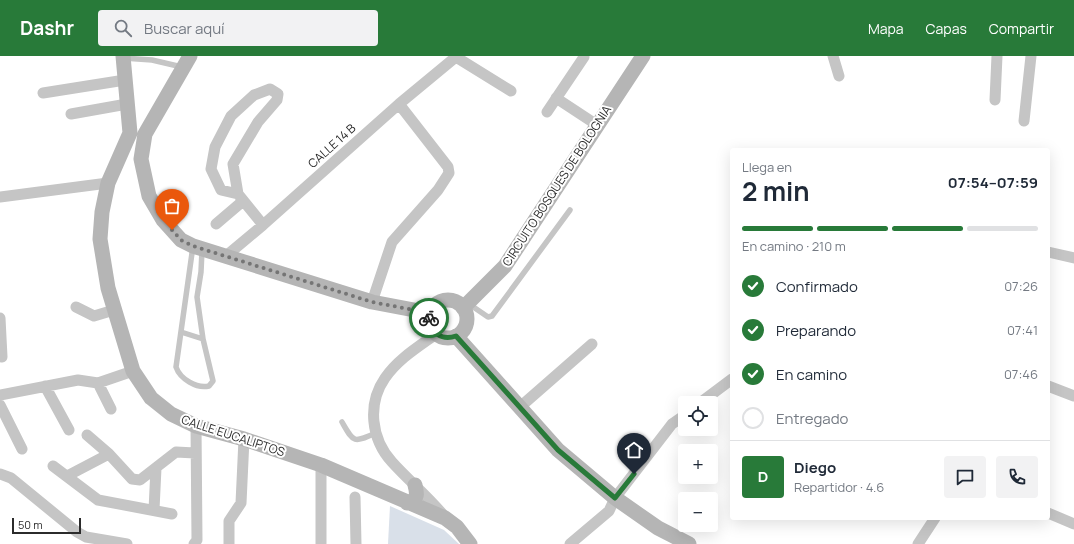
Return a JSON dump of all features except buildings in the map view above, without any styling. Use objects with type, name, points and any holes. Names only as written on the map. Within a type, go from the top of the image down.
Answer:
[{"type":"main road","name":"CIRCUITO BOSQUES DE BOLOGNIA","points":[[466,306],[505,266],[643,56]]},
{"type":"main road","points":[[123,57],[130,133],[145,134]]},
{"type":"main road","points":[[187,62],[145,134],[141,159],[149,196],[163,220],[181,240],[198,247],[372,302],[430,313]]},
{"type":"main road","name":"CALLE EUCALIPTOS","points":[[130,133],[108,183],[102,212],[100,239],[108,288],[133,371],[151,398],[171,414],[196,426],[244,439],[321,465],[445,518],[457,527],[470,544]]},
{"type":"main road","points":[[443,300],[450,300],[466,306],[466,324],[456,336],[446,338],[436,334],[429,324],[430,313],[433,307],[443,300]]},
{"type":"main road","points":[[456,336],[558,450],[615,498],[658,528],[686,544]]},
{"type":"main road","points":[[407,503],[415,500],[417,496],[415,485]]},
{"type":"street","points":[[456,56],[512,91]]},
{"type":"street","name":"CALLE 14 B","points":[[226,256],[263,225],[398,104],[456,56]]},
{"type":"street","points":[[833,56],[838,76]]},
{"type":"street","points":[[995,100],[997,56]]},
{"type":"street","points":[[1024,122],[1031,56]]},
{"type":"street","points":[[547,112],[584,57]]},
{"type":"street","points":[[42,93],[125,80]]},
{"type":"street","points":[[240,198],[233,164],[258,122],[277,100],[278,94],[270,89],[254,95],[231,116],[214,147],[212,169],[221,190],[240,198],[263,225]]},
{"type":"street","points":[[556,98],[597,125]]},
{"type":"street","points":[[71,114],[127,104]]},
{"type":"street","points":[[372,302],[392,242],[438,190],[449,173],[448,167],[398,104]]},
{"type":"street","points":[[0,197],[108,183]]},
{"type":"street","points":[[216,224],[240,198]]},
{"type":"street","points":[[1050,252],[1074,258]]},
{"type":"street","points":[[76,307],[94,316],[114,310]]},
{"type":"street","points":[[0,318],[2,358]]},
{"type":"street","points":[[436,334],[400,361],[385,378],[376,395],[373,412],[376,433],[391,461],[434,503],[445,518]]},
{"type":"street","points":[[520,407],[592,344]]},
{"type":"street","points":[[0,395],[78,380],[98,383],[133,371]]},
{"type":"street","points":[[709,396],[730,380]]},
{"type":"street","points":[[98,383],[111,409]]},
{"type":"street","points":[[45,386],[69,430]]},
{"type":"street","points":[[1050,387],[1074,396]]},
{"type":"street","points":[[0,405],[4,419],[22,449]]},
{"type":"street","points":[[570,544],[609,511],[615,498],[672,424],[678,420]]},
{"type":"street","points":[[194,544],[197,540],[195,453],[196,426]]},
{"type":"street","points":[[87,435],[109,454],[132,479],[140,480],[176,452],[195,453]]},
{"type":"street","points":[[229,544],[229,521],[241,503],[244,439]]},
{"type":"street","points":[[67,476],[109,454]]},
{"type":"street","points":[[321,465],[321,544]]},
{"type":"street","points":[[52,466],[98,500],[172,514]]},
{"type":"street","points":[[154,510],[156,468]]},
{"type":"street","points":[[0,474],[10,478],[77,532],[86,536],[127,544]]},
{"type":"street","points":[[355,497],[356,544]]},
{"type":"street","points":[[1050,514],[1074,524]]},
{"type":"street","points":[[918,544],[933,520]]},
{"type":"lane","points":[[123,57],[152,58],[187,62]]},
{"type":"lane","points":[[466,306],[488,318],[492,316],[570,210]]},
{"type":"lane","points":[[198,247],[201,272],[196,297],[203,339],[213,380],[210,386],[204,387],[190,382],[180,375],[176,364],[198,247]]},
{"type":"lane","points":[[181,332],[203,339]]},
{"type":"lane","points":[[342,422],[351,437],[355,440],[359,440],[376,433]]},
{"type":"shaded area","points":[[390,506],[444,530],[459,544],[388,544]]},
{"type":"way so far","points":[[172,230],[181,240],[193,246],[372,302],[430,313],[429,318]]},
{"type":"route","points":[[429,318],[429,324],[436,334],[446,338],[456,336],[558,450],[615,498],[634,474]]}]
